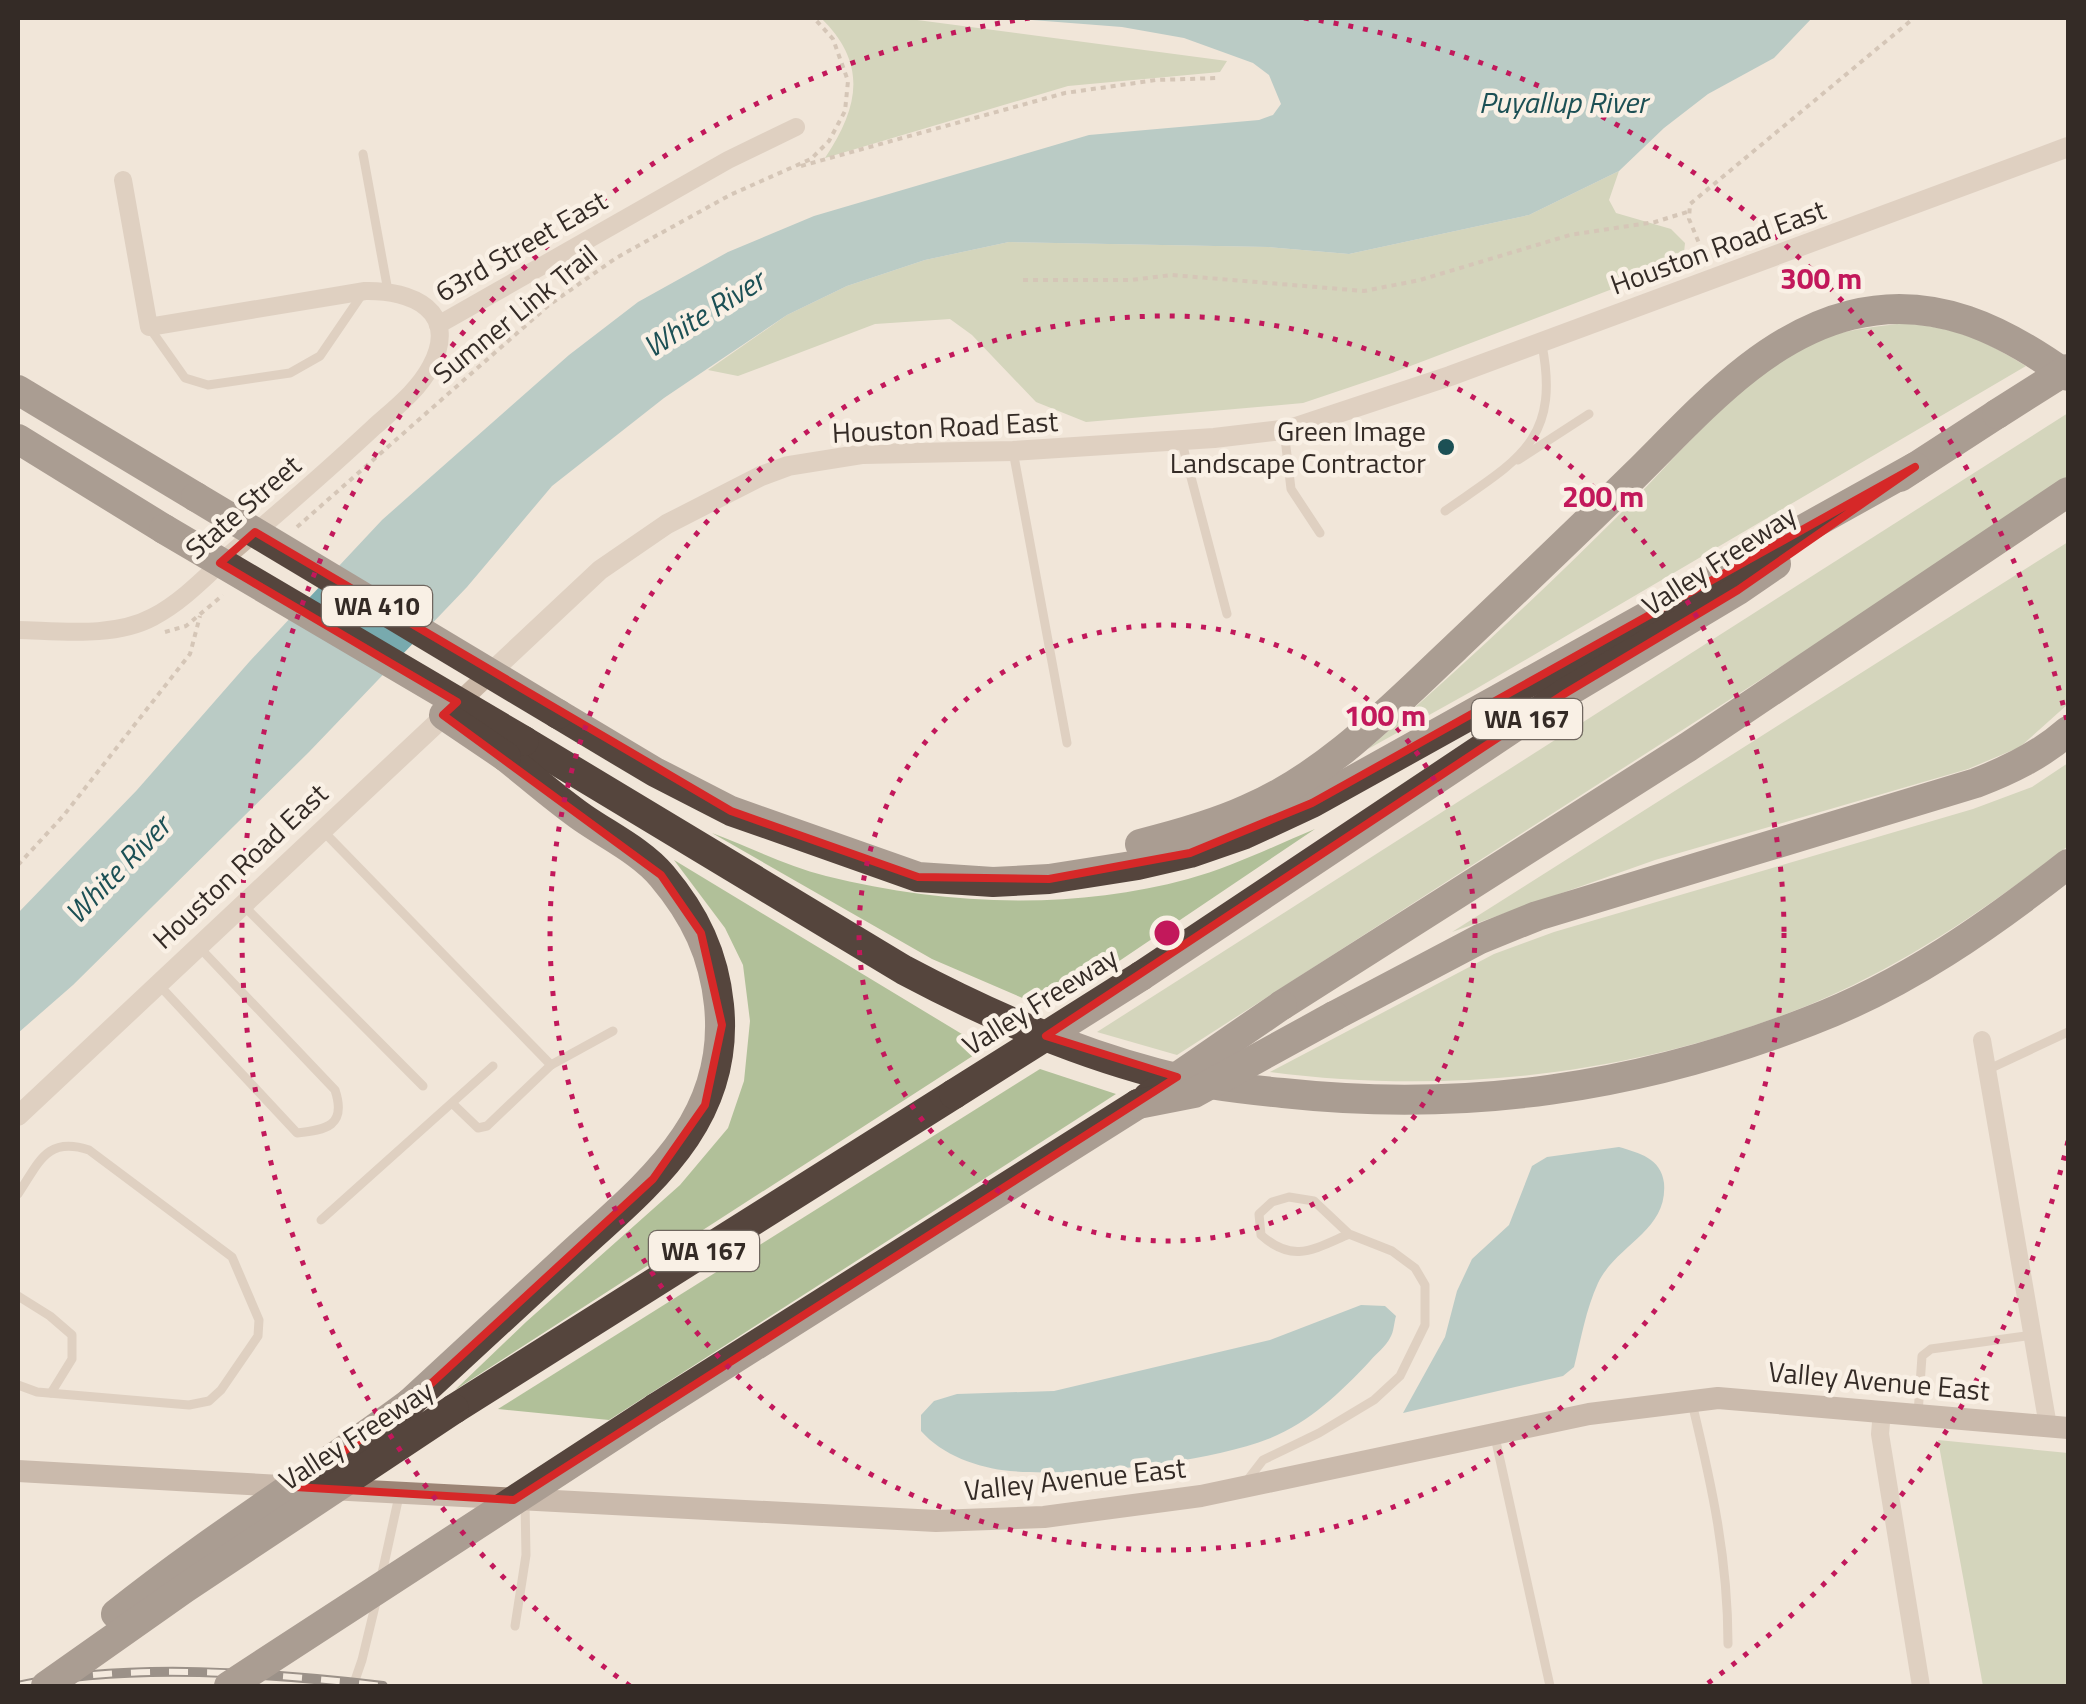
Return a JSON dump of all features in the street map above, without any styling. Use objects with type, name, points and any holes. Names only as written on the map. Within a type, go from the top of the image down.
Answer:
[{"type":"highway","points":[[824,845],[874,849],[918,860],[1048,860],[1169,837],[1250,809],[1316,769],[1360,736],[1694,416],[1766,354],[1812,328],[1868,312],[1922,310],[1982,324],[2010,336],[2068,372]]},
{"type":"highway","name":"Valley Freeway","points":[[46,1686],[454,1409],[1141,976],[1564,694],[1738,590],[1915,467],[2068,372]]},
{"type":"highway","points":[[18,373],[151,470]]},
{"type":"highway","name":"WA 410","points":[[18,390],[655,772],[730,811],[824,845]]},
{"type":"highway","name":"WA 410","points":[[18,440],[330,628],[418,698],[515,749]]},
{"type":"highway","points":[[18,448],[82,481]]},
{"type":"highway","points":[[824,845],[918,877],[993,882],[1049,879],[1138,865],[1227,841],[1312,803],[1915,467]]},
{"type":"highway","points":[[229,1686],[656,1408],[1138,1104],[1282,1005],[1688,747],[2063,496]]},
{"type":"highway","points":[[1138,1104],[1194,1093],[1480,939],[1536,916],[1976,784],[2026,761],[2068,731]]},
{"type":"highway","points":[[515,749],[960,1000],[1057,1040],[1156,1073],[1330,1098],[1501,1098],[1570,1088],[1715,1054],[1813,1020],[1908,974],[1997,920],[2068,864]]},
{"type":"highway","points":[[32,1686],[154,1584],[312,1476],[410,1403],[653,1179],[694,1125],[716,1070],[722,1025],[717,980],[701,933],[661,874],[578,814],[515,749]]},
{"type":"main road","name":"Valley Avenue East","points":[[18,1471],[936,1522],[1044,1518],[1116,1510],[1242,1488],[1589,1414],[1691,1400],[1718,1398],[2058,1427]]},
{"type":"street","name":"63rd Street East","points":[[150,327],[365,291],[404,294],[421,302],[438,325],[728,160],[796,128]]},
{"type":"street","name":"Houston Road East","points":[[18,1116],[241,902],[600,570],[666,524],[761,476],[788,466],[863,454],[1013,452],[1284,430],[1366,406],[2068,147]]},
{"type":"street","points":[[123,180],[150,327]]},
{"type":"street","name":"State Street","points":[[18,630],[112,629],[134,624],[169,607],[417,387],[436,356],[438,325]]},
{"type":"street","points":[[1982,1040],[2033,1336],[2058,1427]]},
{"type":"street","points":[[1882,1411],[1880,1434],[1922,1686]]},
{"type":"lane","points":[[362,154],[388,291]]},
{"type":"lane","points":[[150,327],[185,378],[208,386],[290,373],[320,356],[365,291]]},
{"type":"lane","points":[[1516,461],[1542,421],[1549,390],[1542,342]]},
{"type":"lane","points":[[1446,511],[1589,414]]},
{"type":"lane","points":[[1284,430],[1291,489],[1320,533]]},
{"type":"lane","points":[[1181,440],[1227,614]]},
{"type":"lane","points":[[1013,452],[1068,743]]},
{"type":"lane","points":[[321,829],[550,1065]]},
{"type":"lane","points":[[241,902],[422,1086]]},
{"type":"lane","points":[[157,982],[297,1133],[325,1130],[340,1106],[335,1090],[197,944]]},
{"type":"lane","points":[[453,1104],[478,1128],[487,1126],[550,1065],[612,1031]]},
{"type":"lane","points":[[1987,1070],[2068,1032]]},
{"type":"lane","points":[[321,1220],[493,1066]]},
{"type":"lane","points":[[18,1194],[45,1154],[57,1146],[70,1144],[89,1150],[232,1257],[260,1320],[258,1336],[222,1390],[209,1401],[188,1406],[50,1393],[18,1385]]},
{"type":"lane","points":[[1242,1488],[1263,1460],[1374,1400],[1400,1376],[1425,1325],[1425,1285],[1416,1268],[1392,1250],[1348,1234],[1314,1200],[1289,1197],[1272,1202],[1259,1214],[1261,1236],[1276,1248],[1295,1253],[1314,1250],[1348,1234]]},
{"type":"lane","points":[[18,1296],[72,1335],[72,1359],[50,1393]]},
{"type":"lane","points":[[1918,1414],[1922,1356],[1931,1349],[2033,1336]]},
{"type":"lane","points":[[1691,1400],[1724,1544],[1728,1644]]},
{"type":"lane","points":[[1494,1434],[1550,1686]]},
{"type":"lane","points":[[352,1686],[362,1660],[400,1493]]},
{"type":"lane","points":[[515,1626],[526,1555],[524,1500]]},
{"type":"path","name":"Sumner Link Trail","points":[[291,532],[549,305],[616,258],[730,196],[811,159],[829,142],[842,120],[848,81],[833,39],[814,18]]},
{"type":"path","points":[[1714,278],[1688,212],[1690,204],[1914,18]]},
{"type":"path","points":[[791,168],[1065,92],[1156,80],[1219,78]]},
{"type":"path","points":[[1023,280],[1172,276],[1364,290],[1420,280],[1570,235],[1655,222],[1688,212]]},
{"type":"path","points":[[134,624],[159,632],[172,631],[200,616],[226,592]]},
{"type":"path","points":[[18,864],[64,815],[190,654],[200,616]]},
{"type":"highlighted area","points":[[1915,467],[1738,590],[1564,694],[1046,1036],[1177,1077],[514,1500],[295,1487],[410,1403],[653,1179],[705,1105],[722,1025],[701,933],[661,875],[443,715],[457,702],[220,563],[255,532],[731,811],[918,877],[1049,879],[1190,853],[1312,803]]},
{"type":"green space","points":[[821,18],[902,18],[1227,61],[1220,72],[1068,86],[825,158],[845,121],[853,86],[846,52]]},
{"type":"green space","points":[[1619,171],[1609,200],[1616,213],[1671,229],[1685,243],[1683,262],[1303,403],[1086,422],[1036,402],[972,335],[950,319],[875,324],[738,376],[708,370],[787,315],[847,286],[925,260],[1009,242],[1268,247],[1349,254],[1529,215]]},
{"type":"green space","points":[[1905,323],[1968,336],[2026,366],[1368,749],[1529,602],[1758,377],[1820,339]]},
{"type":"green space","points":[[2068,413],[2068,482],[1177,1055],[1097,1032]]},
{"type":"green space","points":[[2068,542],[2068,704],[2020,747],[1968,769],[1655,860],[1452,932]]},
{"type":"green space","points":[[2068,763],[2068,846],[1944,934],[1844,990],[1809,1005],[1679,1048],[1544,1073],[1476,1080],[1407,1081],[1270,1072],[1494,954],[1554,932],[1973,809],[2032,787]]},
{"type":"green space","points":[[1315,829],[1048,1009],[932,959],[712,833],[783,862],[870,886],[961,898],[1053,900],[1144,889],[1188,879]]},
{"type":"green space","points":[[674,860],[985,1048],[455,1390],[680,1185],[728,1128],[744,1081],[750,1021],[743,965],[725,928]]},
{"type":"green space","points":[[1040,1069],[1116,1094],[609,1420],[498,1409]]},
{"type":"green space","points":[[1938,1440],[2068,1453],[2068,1686],[1983,1686]]},
{"type":"water","points":[[1005,18],[1812,18],[1774,58],[1708,94],[1664,128],[1619,171],[1529,215],[1349,254],[1268,247],[1009,242],[925,260],[847,286],[787,315],[664,398],[552,486],[467,587],[309,752],[73,985],[18,1033],[18,913],[137,790],[250,661],[382,520],[569,355],[638,302],[728,252],[814,216],[1089,135],[1259,120],[1273,115],[1281,104],[1269,75],[1253,63],[1184,38],[1122,27]]},
{"type":"water","points":[[1619,1147],[1654,1162],[1664,1183],[1663,1199],[1650,1225],[1606,1269],[1598,1283],[1574,1367],[1563,1376],[1403,1413],[1445,1337],[1457,1291],[1472,1259],[1509,1225],[1532,1166],[1547,1157]]},
{"type":"water","points":[[1361,1305],[1385,1306],[1396,1316],[1386,1344],[1310,1416],[1242,1448],[1140,1466],[1069,1472],[1010,1471],[961,1459],[921,1431],[921,1415],[934,1401],[957,1394],[1054,1391],[1270,1340]]},
{"type":"railway","points":[[18,1686],[152,1672],[247,1674],[383,1686]]},
{"type":"place","name":"Green Image Landscape Contractor","points":[[1446,447]]},
{"type":"water label","name":"Puyallup River","points":[[1563,103]]},
{"type":"water label","name":"White River","points":[[704,314]]},
{"type":"water label","name":"White River","points":[[118,870]]}]
